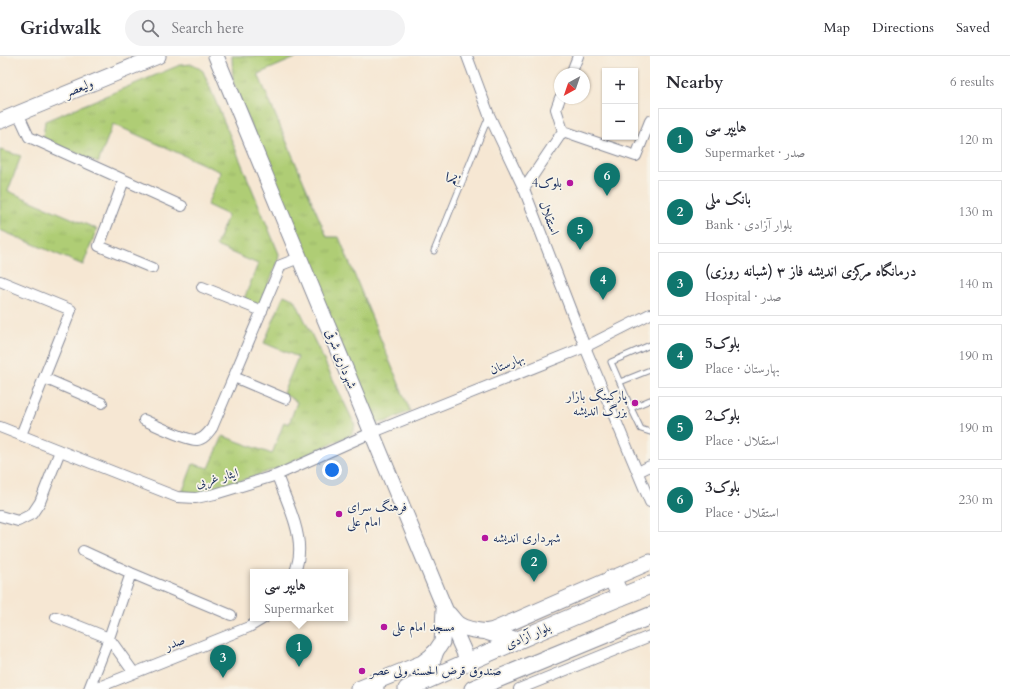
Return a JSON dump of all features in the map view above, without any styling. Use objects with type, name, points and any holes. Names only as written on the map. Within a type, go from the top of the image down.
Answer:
[{"type":"main road","name":"ولیعصر","points":[[0,121],[158,56]]},
{"type":"main road","name":"شهرداری شرقی","points":[[216,56],[371,433],[468,661]]},
{"type":"main road","points":[[489,632],[650,562]]},
{"type":"main road","points":[[612,578],[621,597]]},
{"type":"main road","name":"بلوار آزادی","points":[[407,689],[468,661],[650,585]]},
{"type":"main road","points":[[444,607],[456,623],[461,626],[489,632],[517,641]]},
{"type":"main road","points":[[424,681],[434,654],[442,642],[444,607]]},
{"type":"main road","points":[[476,688],[650,616]]},
{"type":"main road","points":[[369,687],[422,663],[434,654]]},
{"type":"street","name":"استقلال","points":[[466,56],[489,115],[524,189],[585,347],[650,502]]},
{"type":"street","points":[[573,68],[578,56]]},
{"type":"street","points":[[558,104],[556,109],[563,131]]},
{"type":"street","points":[[18,113],[29,137],[182,206]]},
{"type":"street","points":[[563,131],[636,156],[650,121]]},
{"type":"street","points":[[524,189],[563,131]]},
{"type":"street","points":[[124,180],[99,246],[152,268]]},
{"type":"street","points":[[144,420],[190,439],[198,440],[205,436],[212,428],[281,265],[299,258]]},
{"type":"street","points":[[0,281],[71,310],[21,435]]},
{"type":"street","points":[[202,287],[262,311]]},
{"type":"street","name":"بهارستان","points":[[371,433],[585,347],[650,314]]},
{"type":"street","points":[[234,377],[286,399]]},
{"type":"street","points":[[44,378],[102,403]]},
{"type":"street","name":"ایثار غربی","points":[[0,427],[177,497],[196,498],[215,494],[277,475],[371,433]]},
{"type":"street","points":[[0,516],[18,521],[32,514],[40,502],[60,451]]},
{"type":"street","points":[[638,472],[650,466]]},
{"type":"street","points":[[277,475],[298,538],[299,554],[296,569]]},
{"type":"street","points":[[83,551],[231,615]]},
{"type":"street","points":[[89,689],[109,638],[131,573]]},
{"type":"street","points":[[56,617],[109,638],[134,673]]},
{"type":"street","name":"صدر","points":[[94,689],[249,627],[259,621]]},
{"type":"street","points":[[519,689],[650,636]]},
{"type":"lane","name":"یکم","points":[[434,250],[489,115]]},
{"type":"lane","points":[[650,345],[612,362],[640,429],[650,432]]},
{"type":"lane","points":[[620,382],[650,370]]},
{"type":"lane","points":[[630,408],[650,400]]},
{"type":"green space","points":[[232,56],[300,56],[258,74],[327,237],[339,237],[410,411],[385,422],[373,423],[233,82]]},
{"type":"green space","points":[[193,64],[203,71],[279,254],[278,262],[259,306],[244,299],[258,264],[216,246],[228,215],[207,205],[221,172],[113,124],[98,163],[43,138],[45,121],[180,65]]},
{"type":"green space","points":[[0,150],[21,156],[8,191],[97,229],[83,265],[0,230]]},
{"type":"green space","points":[[284,295],[295,300],[355,425],[352,434],[275,469],[212,491],[192,495],[182,493],[193,464],[209,468],[223,436],[272,454],[284,422],[289,424],[297,402],[283,393],[298,357],[264,343]]},
{"type":"place","name":"بلوک4","points":[[570,183]]},
{"type":"place","name":"بلوک3","points":[[607,196]]},
{"type":"place","name":"بلوک2","points":[[580,250]]},
{"type":"place","name":"بلوک5","points":[[603,300]]},
{"type":"place","name":"پارکینگ بازار بزرگ اندیشه","points":[[635,403]]},
{"type":"place","name":"فرهنگ سرای امام علی","points":[[339,514]]},
{"type":"place","name":"شهرداری اندیشه","points":[[485,538]]},
{"type":"place","name":"بانک ملی","points":[[534,582]]},
{"type":"place","name":"مسجد امام علی","points":[[384,627]]},
{"type":"place","name":"هایپر سی","points":[[299,667]]},
{"type":"place","name":"صندوق قرض الحسنه ولی عصر","points":[[362,671]]},
{"type":"place","name":"درمانگاه مرکزی اندیشه فاز ۳ (شبانه روزی)","points":[[223,678]]}]
